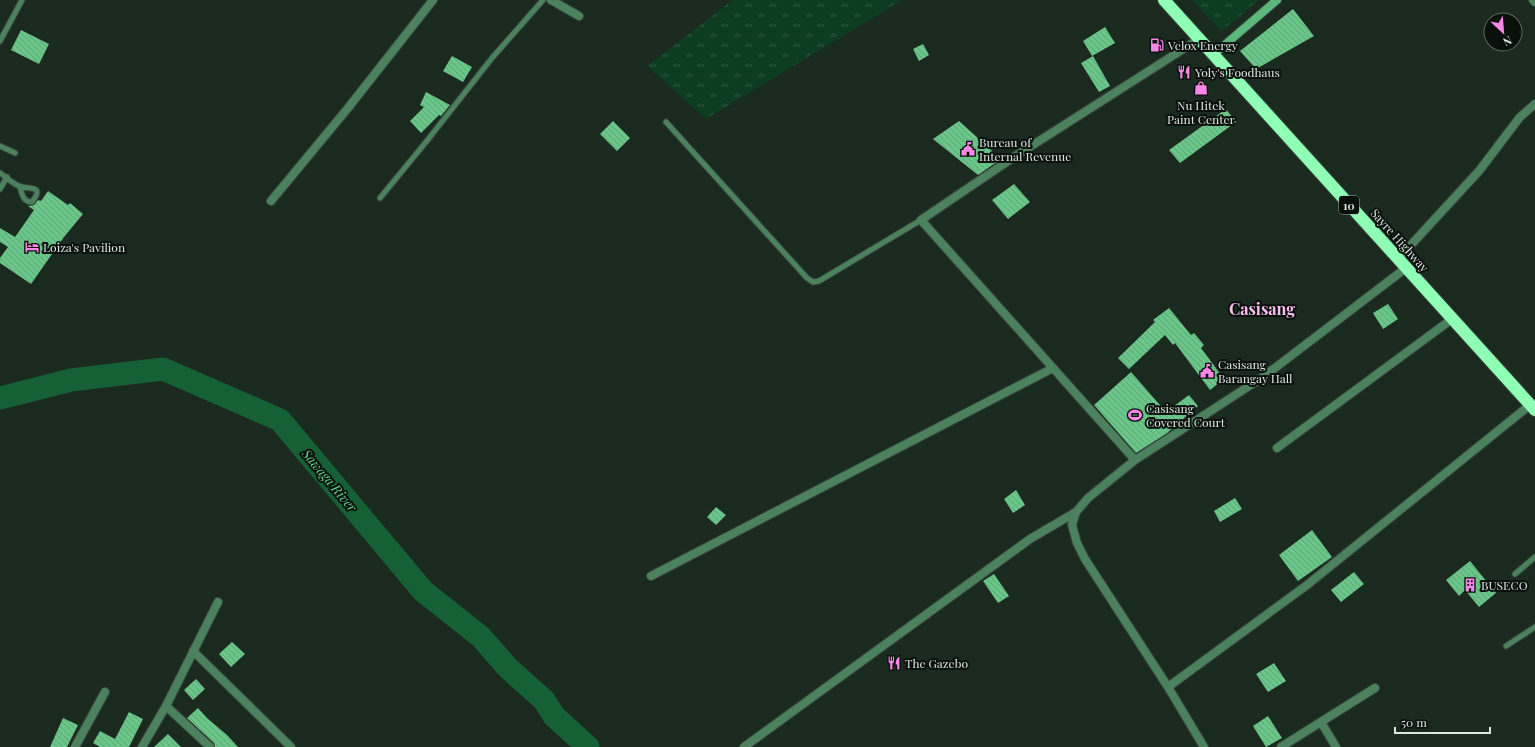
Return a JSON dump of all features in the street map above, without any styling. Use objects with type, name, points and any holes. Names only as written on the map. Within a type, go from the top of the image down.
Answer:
[{"type":"highway","name":"Sayre Highway","points":[[1164,0],[1533,408]]},
{"type":"street","points":[[271,201],[348,108],[433,0]]},
{"type":"street","points":[[551,0],[579,16]]},
{"type":"street","points":[[1213,55],[1277,0]]},
{"type":"street","points":[[1135,460],[920,220],[1014,157],[1199,39]]},
{"type":"street","points":[[1398,259],[1479,170],[1520,117],[1535,104]]},
{"type":"street","points":[[744,747],[1030,539],[1076,512],[1088,498],[1135,460],[1263,377],[1406,268]]},
{"type":"street","points":[[1277,448],[1452,319]]},
{"type":"street","points":[[651,576],[1053,368]]},
{"type":"street","points":[[1168,687],[1308,584],[1533,408]]},
{"type":"street","points":[[1076,512],[1072,525],[1077,543],[1085,559],[1168,687],[1204,747]]},
{"type":"street","points":[[142,747],[166,706],[218,602]]},
{"type":"street","points":[[193,651],[292,747]]},
{"type":"street","points":[[1281,747],[1375,688]]},
{"type":"street","points":[[75,747],[105,692]]},
{"type":"street","points":[[166,706],[210,747]]},
{"type":"street","points":[[1321,722],[1336,747]]},
{"type":"lane","points":[[0,41],[22,0]]},
{"type":"lane","points":[[380,198],[492,58],[543,0]]},
{"type":"lane","points":[[666,122],[807,278],[814,282],[819,282],[920,220]]},
{"type":"lane","points":[[0,146],[15,153]]},
{"type":"lane","points":[[0,173],[20,187]]},
{"type":"lane","points":[[0,189],[7,177]]},
{"type":"lane","points":[[1515,574],[1535,557]]},
{"type":"lane","points":[[1506,646],[1535,627]]},
{"type":"green space","points":[[733,0],[902,0],[706,119],[647,66]]},
{"type":"green space","points":[[1192,0],[1259,0],[1222,31]]},
{"type":"building","points":[[1293,9],[1314,36],[1256,69],[1240,51]]},
{"type":"building","points":[[1105,27],[1115,43],[1092,56],[1083,41]]},
{"type":"building","points":[[21,30],[49,44],[39,64],[11,50]]},
{"type":"building","points":[[923,44],[929,55],[919,61],[913,49]]},
{"type":"building","points":[[452,56],[472,67],[463,82],[443,71]]},
{"type":"building","points":[[1093,56],[1110,86],[1099,92],[1081,63]]},
{"type":"building","points":[[426,92],[450,105],[441,116],[439,115],[421,133],[410,121],[424,107],[420,105]]},
{"type":"building","points":[[1226,109],[1236,122],[1180,163],[1169,150]]},
{"type":"building","points":[[613,121],[630,138],[617,151],[600,134]]},
{"type":"building","name":"Bureau of Internal Revenue","points":[[959,121],[1001,159],[978,175],[933,139]]},
{"type":"building","points":[[1014,184],[1030,202],[1008,219],[992,200]]},
{"type":"building","name":"Loiza's Pavilion","points":[[48,191],[68,205],[70,203],[83,214],[64,237],[31,284],[0,263],[0,258],[8,247],[0,242],[0,228],[15,237],[34,210],[28,206],[34,205],[38,200],[41,201]]},
{"type":"building","points":[[1388,304],[1398,319],[1383,329],[1373,313]]},
{"type":"building","points":[[1169,308],[1191,335],[1194,333],[1204,345],[1201,348],[1224,379],[1210,390],[1175,343],[1173,345],[1165,335],[1129,369],[1118,358],[1155,322],[1153,320]]},
{"type":"building","name":"Casisang Covered Court","points":[[1131,372],[1166,412],[1189,395],[1198,406],[1166,434],[1136,453],[1094,405]]},
{"type":"building","points":[[1016,490],[1025,505],[1013,513],[1004,499]]},
{"type":"building","points":[[1235,498],[1242,509],[1220,522],[1214,511]]},
{"type":"building","points":[[716,507],[726,515],[716,525],[707,517]]},
{"type":"building","points":[[1312,530],[1332,557],[1298,581],[1279,555]]},
{"type":"building","name":"BUSECO","points":[[1470,561],[1496,593],[1479,607],[1465,590],[1459,596],[1446,580]]},
{"type":"building","points":[[1354,572],[1364,584],[1341,602],[1331,590]]},
{"type":"building","points":[[994,574],[1009,596],[998,603],[983,581]]},
{"type":"building","points":[[232,642],[245,654],[231,667],[219,654]]},
{"type":"building","points":[[1274,663],[1286,681],[1268,692],[1256,674]]},
{"type":"building","points":[[196,679],[205,689],[193,700],[184,690]]},
{"type":"building","points":[[198,708],[238,747],[215,747],[214,743],[187,718]]},
{"type":"building","points":[[129,712],[143,719],[129,747],[100,747],[93,743],[100,731],[115,739]]},
{"type":"building","points":[[1268,716],[1282,738],[1266,747],[1253,726]]},
{"type":"building","points":[[63,718],[78,725],[67,747],[50,747]]},
{"type":"building","points":[[168,734],[181,747],[154,747]]},
{"type":"waterway","name":"Sawaga River","points":[[0,398],[71,380],[163,369],[280,420],[423,591],[481,637],[508,668],[544,700],[554,716],[588,747]]},
{"type":"place","name":"Velox Energy","points":[[1157,45]]},
{"type":"place","name":"Yoly's Foodhaus","points":[[1184,72]]},
{"type":"place","name":"Nu Hitek Paint Center","points":[[1201,88]]},
{"type":"place","name":"Bureau of Internal Revenue","points":[[968,149]]},
{"type":"place","name":"Loiza's Pavilion","points":[[32,247]]},
{"type":"place","name":"Casisang Barangay Hall","points":[[1207,371]]},
{"type":"place","name":"Casisang Covered Court","points":[[1135,415]]},
{"type":"place","name":"BUSECO","points":[[1470,585]]},
{"type":"place","name":"The Gazebo","points":[[894,663]]},
{"type":"district","name":"Casisang","points":[[1262,308]]}]
